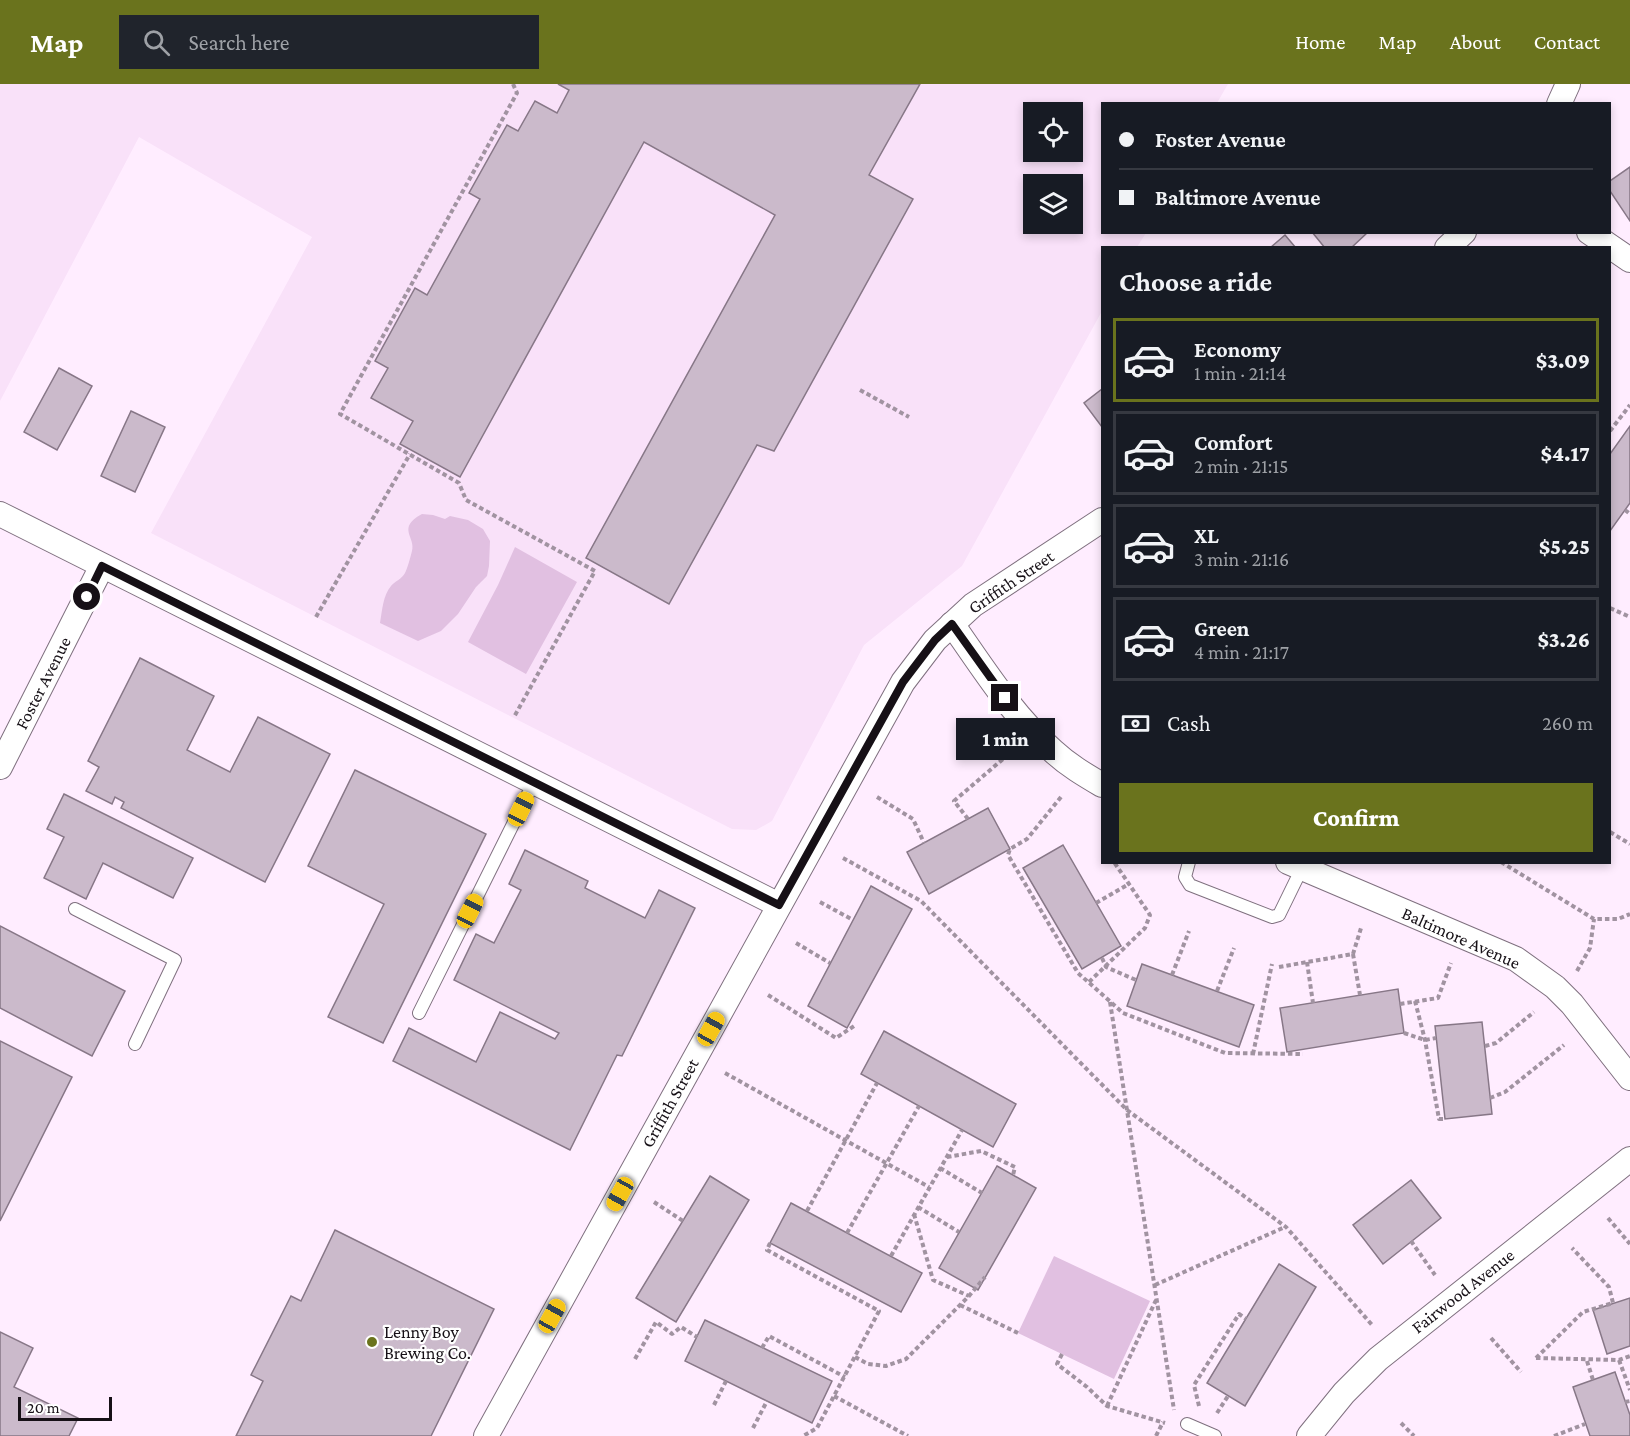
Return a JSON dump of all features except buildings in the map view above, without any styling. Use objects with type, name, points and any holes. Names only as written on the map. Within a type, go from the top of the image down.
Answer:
[{"type":"street","points":[[1560,102],[1568,84]]},
{"type":"street","points":[[1449,246],[1462,234]]},
{"type":"street","points":[[1592,234],[1610,246]]},
{"type":"street","points":[[1611,247],[1630,260]]},
{"type":"street","points":[[0,514],[779,905]]},
{"type":"street","name":"Griffith Street","points":[[486,1436],[903,682],[935,640],[973,605],[1101,521]]},
{"type":"street","name":"Foster Avenue","points":[[0,767],[102,566]]},
{"type":"street","points":[[952,624],[1015,713],[1056,754],[1101,784]]},
{"type":"street","name":"Baltimore Avenue","points":[[1295,865],[1516,959],[1555,987],[1572,1004],[1630,1078]]},
{"type":"street","name":"Fairwood Avenue","points":[[1309,1436],[1344,1393],[1378,1359],[1630,1159]]},
{"type":"lane","points":[[419,1013],[534,782]]},
{"type":"lane","points":[[1188,864],[1185,878],[1190,885],[1272,916],[1279,915],[1295,865]]},
{"type":"lane","points":[[75,909],[175,960],[135,1044]]},
{"type":"lane","points":[[1187,1424],[1210,1434]]},
{"type":"path","points":[[513,84],[517,93],[340,414],[459,483],[466,500],[595,571],[514,717]]},
{"type":"path","points":[[860,390],[909,417]]},
{"type":"path","points":[[1611,430],[1630,405]]},
{"type":"path","points":[[316,617],[410,454]]},
{"type":"path","points":[[1625,510],[1630,514]]},
{"type":"path","points":[[1611,608],[1630,616]]},
{"type":"path","points":[[968,819],[954,801],[1010,753]]},
{"type":"path","points":[[877,797],[913,819],[924,843]]},
{"type":"path","points":[[1061,797],[1027,839],[1010,849],[1008,855],[1078,973],[1123,1013],[1225,1053],[1303,1054]]},
{"type":"path","points":[[1611,833],[1630,844]]},
{"type":"path","points":[[843,858],[921,901],[1127,1110],[1286,1227],[1373,1326]]},
{"type":"path","points":[[1089,982],[1145,928],[1150,915],[1115,864]]},
{"type":"path","points":[[1504,864],[1594,919],[1618,919],[1630,914]]},
{"type":"path","points":[[1096,903],[1129,884]]},
{"type":"path","points":[[819,902],[853,920]]},
{"type":"path","points":[[1573,977],[1590,948],[1594,919]]},
{"type":"path","points":[[1360,995],[1353,954],[1361,928]]},
{"type":"path","points":[[1172,975],[1190,931]]},
{"type":"path","points":[[796,943],[830,963]]},
{"type":"path","points":[[1217,991],[1234,948]]},
{"type":"path","points":[[1279,967],[1353,954]]},
{"type":"path","points":[[1102,958],[1106,967],[1136,980]]},
{"type":"path","points":[[1307,962],[1313,1003]]},
{"type":"path","points":[[1400,1004],[1438,998],[1451,963]]},
{"type":"path","points":[[1253,1054],[1272,964]]},
{"type":"path","points":[[768,995],[836,1038],[854,1026]]},
{"type":"path","points":[[1415,1001],[1425,1040],[1439,1119],[1445,1119]]},
{"type":"path","points":[[1062,1354],[1057,1364],[1107,1406],[1163,1422],[1170,1428],[1187,1424],[1172,1408],[1110,1002]]},
{"type":"path","points":[[1485,1046],[1496,1043],[1534,1012]]},
{"type":"path","points":[[1404,1033],[1425,1040],[1436,1038]]},
{"type":"path","points":[[1490,1098],[1505,1092],[1564,1045]]},
{"type":"path","points":[[725,1073],[929,1187]]},
{"type":"path","points":[[807,1211],[877,1083]]},
{"type":"path","points":[[848,1233],[919,1106]]},
{"type":"path","points":[[891,1256],[962,1130]]},
{"type":"path","points":[[946,1157],[981,1151],[1016,1167],[1013,1175]]},
{"type":"path","points":[[940,1168],[982,1193]]},
{"type":"path","points":[[654,1202],[683,1221]]},
{"type":"path","points":[[918,1207],[959,1232]]},
{"type":"path","points":[[914,1214],[933,1280],[969,1296]]},
{"type":"path","points":[[1608,1218],[1630,1244]]},
{"type":"path","points":[[1154,1285],[1286,1227]]},
{"type":"path","points":[[1411,1241],[1436,1275]]},
{"type":"path","points":[[770,1243],[767,1250],[879,1311],[817,1428],[803,1436]]},
{"type":"path","points":[[1572,1248],[1609,1287],[1613,1303],[1583,1312],[1536,1358],[1587,1361],[1619,1360],[1630,1356]]},
{"type":"path","points":[[855,1357],[868,1364],[886,1366],[906,1359],[985,1277]]},
{"type":"path","points":[[1107,1406],[1156,1300]]},
{"type":"path","points":[[960,1305],[1018,1333]]},
{"type":"path","points":[[1210,1434],[1194,1386],[1239,1314],[1246,1319]]},
{"type":"path","points":[[635,1359],[656,1322],[672,1334],[681,1327],[697,1337]]},
{"type":"path","points":[[762,1348],[770,1336],[845,1377]]},
{"type":"path","points":[[1491,1338],[1521,1372]]},
{"type":"path","points":[[1619,1360],[1630,1390]]},
{"type":"path","points":[[1587,1361],[1593,1380]]},
{"type":"path","points":[[714,1405],[726,1381]]},
{"type":"path","points":[[834,1396],[908,1436]]},
{"type":"path","points":[[1210,1434],[1228,1396]]},
{"type":"path","points":[[753,1428],[767,1401]]},
{"type":"path","points":[[1156,1436],[1163,1422]]},
{"type":"path","points":[[1401,1423],[1414,1436]]},
{"type":"path","points":[[1554,1436],[1585,1424]]},
{"type":"shaded area","points":[[0,84],[1228,84],[1218,102],[1101,102],[1101,234],[1145,234],[1138,246],[1101,246],[1101,313],[962,566],[864,645],[772,821],[756,830],[732,829],[151,533],[312,237],[139,137],[0,401]]},
{"type":"shaded area","points":[[422,514],[445,519],[450,516],[468,520],[483,529],[490,541],[487,576],[476,587],[458,614],[441,631],[418,641],[380,623],[386,594],[404,575],[409,562],[413,546],[408,528],[414,519]]},
{"type":"shaded area","points":[[515,547],[577,582],[526,674],[468,642]]},
{"type":"shaded area","points":[[1054,1256],[1150,1301],[1114,1379],[1018,1333]]},
{"type":"place","name":"Lenny Boy Brewing Co.","points":[[372,1342]]},
{"type":"route","points":[[87,597],[102,566],[779,905],[903,682],[935,640],[952,624],[1005,698]]}]
